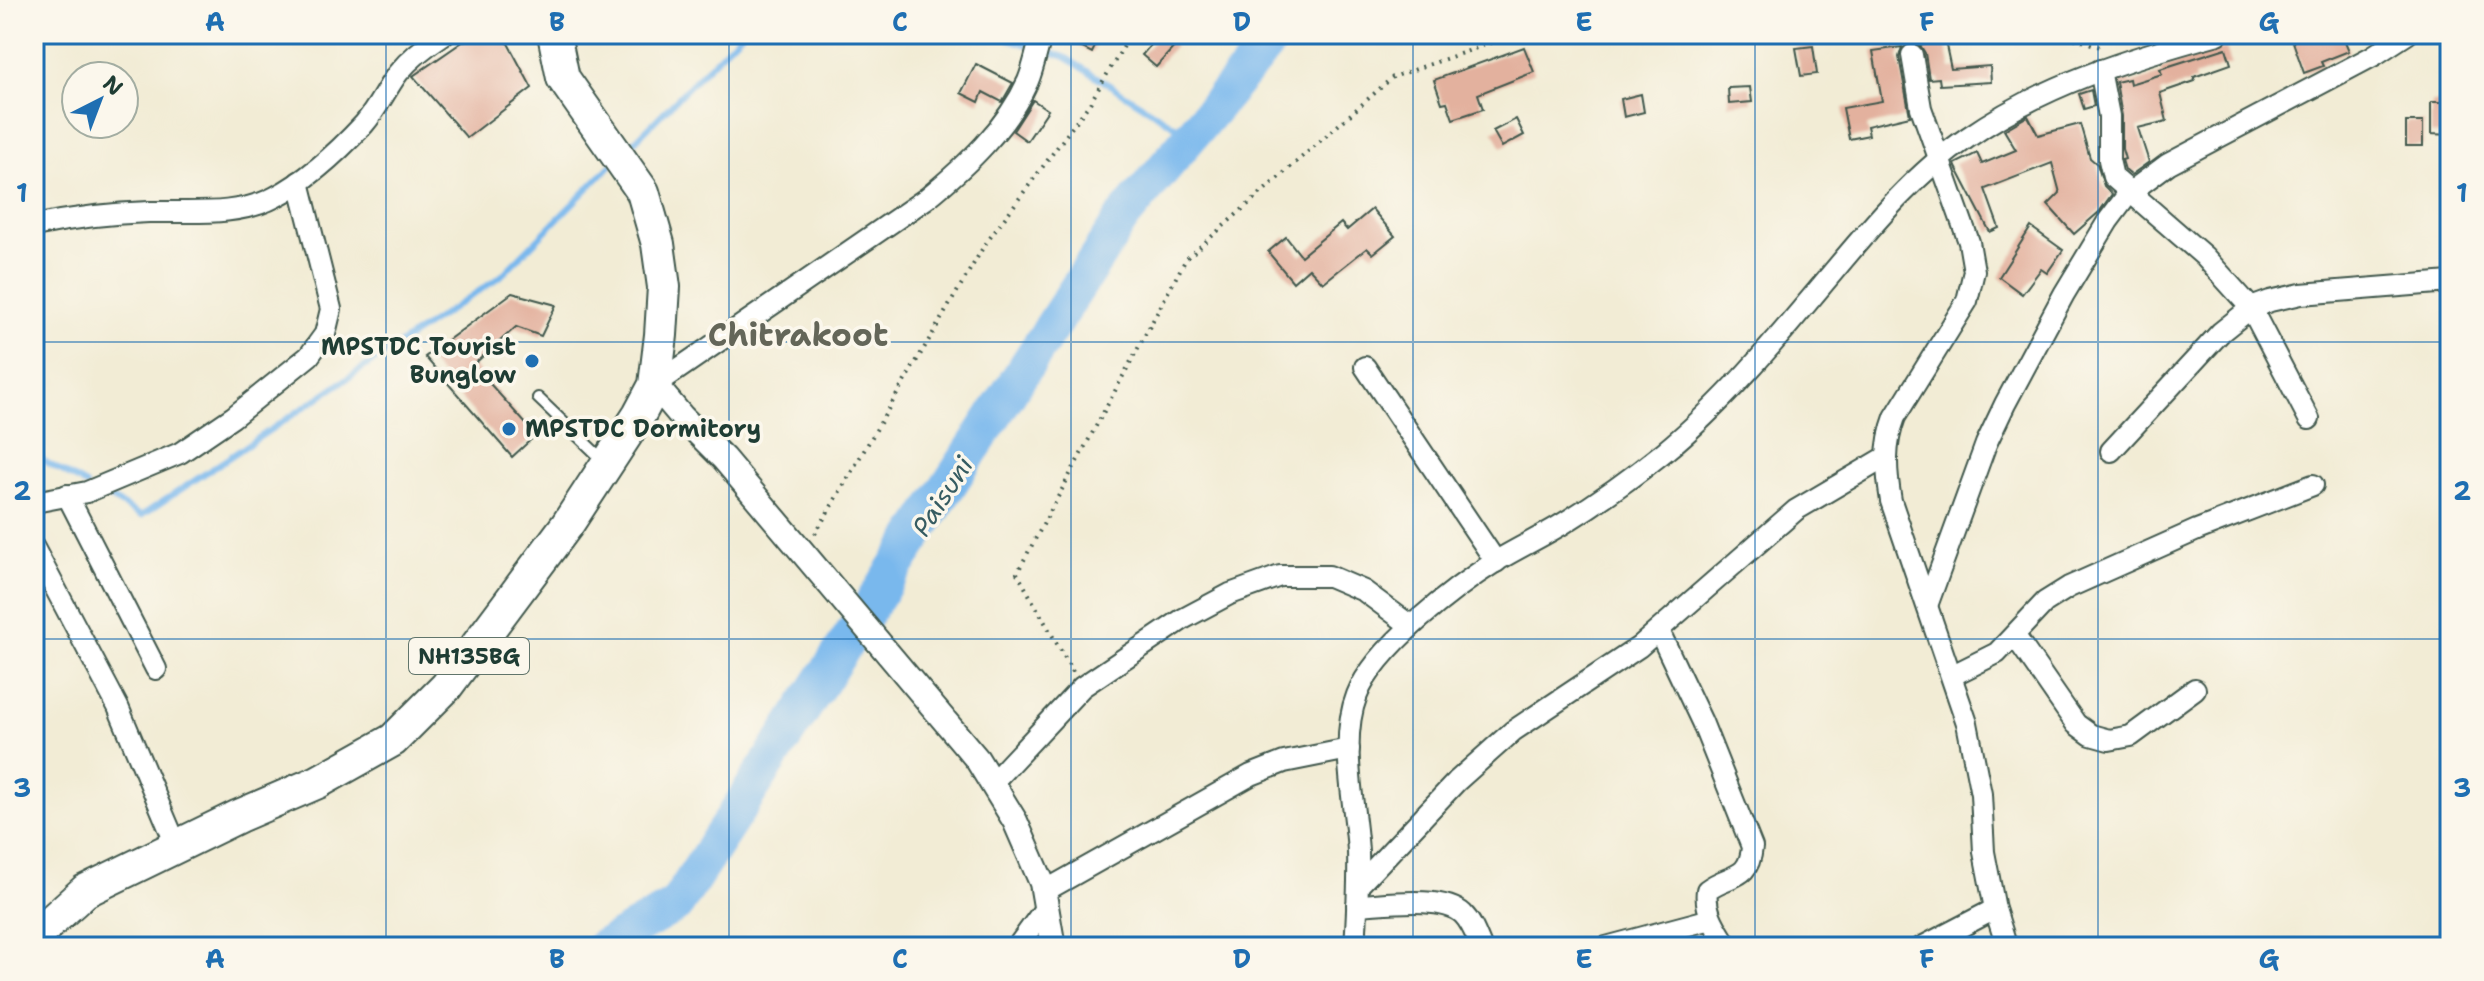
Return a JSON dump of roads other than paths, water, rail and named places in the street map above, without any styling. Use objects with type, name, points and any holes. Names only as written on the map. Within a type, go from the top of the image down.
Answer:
[{"type":"highway","name":"NH135BG","points":[[34,937],[85,891],[318,782],[393,740],[446,687],[567,525],[655,385],[664,287],[658,244],[643,192],[563,78],[554,34]]},
{"type":"street","points":[[34,226],[76,217],[217,211],[272,199],[299,182],[365,123],[398,74],[418,51],[444,34]]},
{"type":"street","points":[[1042,34],[1028,81],[1015,104],[967,165],[927,198],[655,385],[724,459],[977,759],[1015,821],[1045,899],[1053,947]]},
{"type":"street","points":[[1355,947],[1358,896],[1349,749],[1356,696],[1375,664],[1411,626],[1496,562],[1565,523],[1665,451],[1740,380],[1863,236],[1941,158],[1968,137],[2034,97],[2131,58],[2218,34]]},
{"type":"street","points":[[1928,603],[1986,444],[2005,404],[2064,294],[2108,221],[2129,193],[2168,164],[2373,56],[2407,34]]},
{"type":"street","points":[[1912,55],[1921,108],[1969,242],[1974,271],[1967,301],[1895,417],[1888,434],[1886,457],[1891,501],[1967,723],[1981,794],[1984,852],[1995,909],[2007,947]]},
{"type":"street","points":[[2100,70],[2109,116],[2109,168],[2113,177],[2204,256],[2251,308],[2309,419]]},
{"type":"street","points":[[34,505],[141,471],[180,453],[233,417],[309,356],[325,334],[331,309],[299,182]]},
{"type":"street","points":[[2111,451],[2221,332],[2251,308],[2301,294],[2450,282]]},
{"type":"street","points":[[1365,367],[1496,562]]},
{"type":"street","points":[[1358,896],[1457,781],[1513,731],[1639,647],[1796,510],[1886,457]]},
{"type":"street","points":[[1953,675],[1997,653],[2045,602],[2069,587],[2197,530],[2313,485]]},
{"type":"street","points":[[77,493],[156,669]]},
{"type":"street","points":[[34,548],[118,707],[177,847]]},
{"type":"street","points":[[993,782],[1082,687],[1183,619],[1230,594],[1280,576],[1329,576],[1364,591],[1411,626]]},
{"type":"street","points":[[1659,631],[1702,722],[1752,847],[1751,861],[1742,875],[1707,890],[1706,902],[1711,919],[1728,947]]},
{"type":"street","points":[[2015,636],[2076,724],[2091,735],[2109,740],[2131,736],[2195,689]]},
{"type":"street","points":[[1017,947],[1045,899],[1251,775],[1284,762],[1349,749]]},
{"type":"street","points":[[1358,896],[1452,906],[1471,923],[1481,947]]},
{"type":"street","points":[[1922,947],[1995,909]]},
{"type":"street","points":[[1606,947],[1711,919]]},
{"type":"lane","points":[[538,398],[607,464]]},
{"type":"waterway","points":[[625,151],[741,34]]},
{"type":"waterway","points":[[993,34],[1065,57],[1191,136]]},
{"type":"waterway","name":"Paisuni","points":[[603,947],[676,905],[1123,217],[1276,34]]},
{"type":"waterway","points":[[100,492],[141,516],[500,277],[611,165]]},
{"type":"waterway","points":[[34,455],[86,485]]},
{"type":"place","name":"MPSTDC Tourist Bunglow","points":[[532,361]]},
{"type":"place","name":"MPSTDC Dormitory","points":[[509,429]]},
{"type":"district","name":"Chitrakoot","points":[[798,334]]}]
